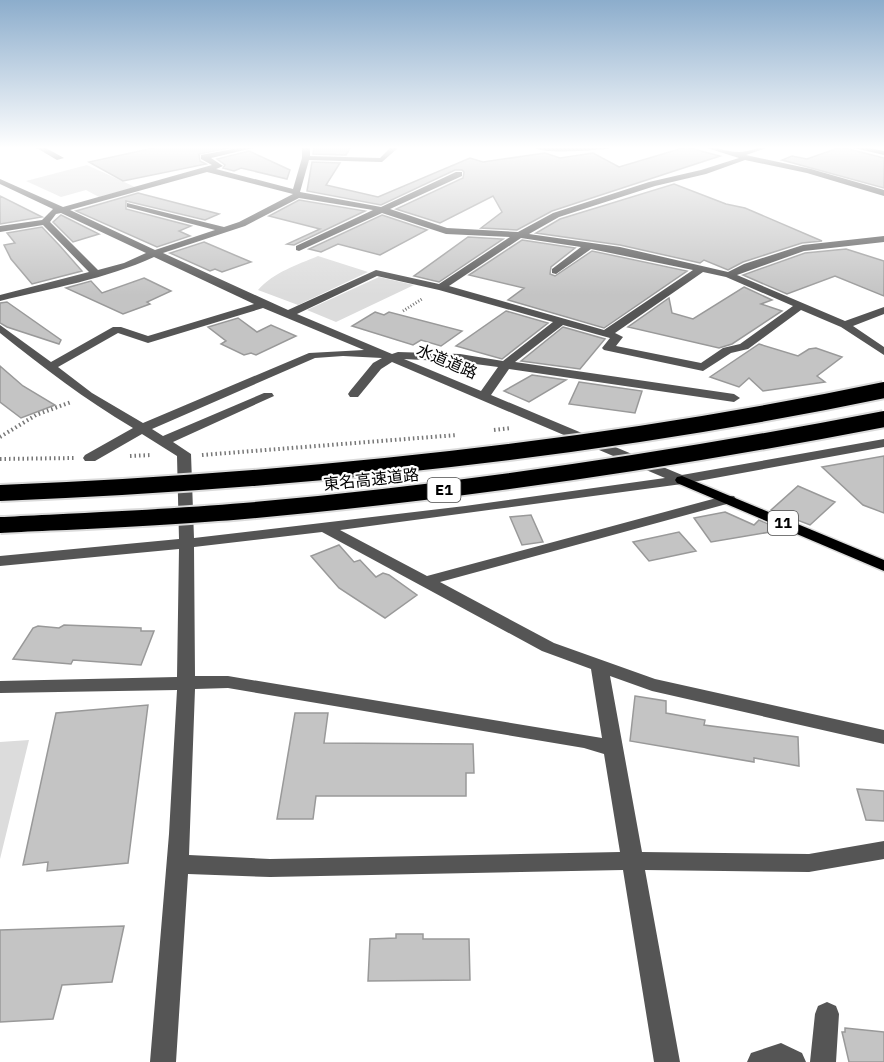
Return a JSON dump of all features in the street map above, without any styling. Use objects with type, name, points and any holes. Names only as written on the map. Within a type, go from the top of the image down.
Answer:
[{"type":"highway","name":"東名高速道路","points":[[0,493],[217,483],[414,465],[712,423],[884,390]]},
{"type":"highway","name":"東名高速道路","points":[[0,525],[242,511],[416,494],[672,459],[884,419]]},
{"type":"main road","name":"水道道路","points":[[682,480],[884,566]]},
{"type":"street","name":"水道道路","points":[[33,197],[264,304],[682,480]]},
{"type":"street","points":[[0,229],[45,222],[53,212],[109,197]]},
{"type":"street","points":[[0,298],[128,265],[154,253],[226,230],[292,197]]},
{"type":"street","points":[[310,197],[380,210],[446,231],[518,236],[620,250],[729,275],[845,325],[884,352]]},
{"type":"street","points":[[299,248],[409,197]]},
{"type":"street","points":[[441,287],[518,236],[556,215],[613,197]]},
{"type":"street","points":[[130,205],[226,230]]},
{"type":"street","points":[[45,222],[97,274]]},
{"type":"street","points":[[729,275],[767,259],[803,248],[881,242]]},
{"type":"street","points":[[556,271],[589,246]]},
{"type":"street","points":[[606,333],[701,269]]},
{"type":"street","points":[[288,314],[376,273],[441,287],[617,337],[608,348],[703,368],[727,350],[744,347],[800,306]]},
{"type":"street","points":[[50,367],[117,329],[148,340],[264,304]]},
{"type":"street","points":[[845,325],[884,310]]},
{"type":"street","points":[[484,396],[506,365],[562,321]]},
{"type":"street","points":[[0,328],[88,396],[184,454],[188,544],[187,683],[174,930],[163,1062]]},
{"type":"street","points":[[90,458],[143,428],[314,355],[342,352],[460,358],[734,398]]},
{"type":"street","points":[[354,394],[377,366],[389,356]]},
{"type":"street","points":[[163,441],[268,396]]},
{"type":"street","points":[[0,561],[188,544],[512,505],[682,480],[884,443]]},
{"type":"street","points":[[426,581],[729,499]]},
{"type":"street","points":[[323,527],[548,647],[651,685],[884,737]]},
{"type":"street","points":[[599,666],[611,748],[633,861],[666,1062]]},
{"type":"street","points":[[0,687],[235,683],[584,741],[611,748]]},
{"type":"street","points":[[176,864],[270,868],[633,861],[809,864],[884,850]]},
{"type":"street","points":[[823,1062],[827,1014]]},
{"type":"street","points":[[760,1062],[781,1056],[793,1062]]},
{"type":"path","points":[[0,437],[36,415],[88,396]]},
{"type":"path","points":[[491,430],[544,422]]},
{"type":"path","points":[[0,459],[184,454],[212,456],[458,435]]},
{"type":"shaded area","points":[[318,256],[368,272],[298,305],[258,290],[278,274]]},
{"type":"shaded area","points":[[379,277],[414,285],[336,322],[307,310]]},
{"type":"shaded area","points":[[29,740],[0,859],[0,742]]},
{"type":"building","points":[[0,197],[42,217],[0,224]]},
{"type":"building","points":[[126,197],[152,197],[219,214],[205,220],[126,201],[126,209],[191,226],[179,231],[190,236],[157,247],[76,211]]},
{"type":"building","points":[[336,197],[376,197],[399,197],[381,205]]},
{"type":"building","points":[[423,197],[492,197],[440,223],[396,209]]},
{"type":"building","points":[[493,197],[596,197],[552,211],[517,230],[481,228],[502,212]]},
{"type":"building","points":[[633,197],[707,197],[745,208],[822,241],[802,243],[743,262],[728,270],[704,260],[700,263],[620,245],[536,233],[560,219]]},
{"type":"building","points":[[299,200],[365,211],[294,245],[287,244],[320,229],[269,216]]},
{"type":"building","points":[[61,215],[99,234],[73,242],[53,222]]},
{"type":"building","points":[[382,215],[427,230],[380,255],[338,244],[321,252],[309,249]]},
{"type":"building","points":[[42,227],[82,271],[32,284],[11,259],[4,245],[15,243],[7,233]]},
{"type":"building","points":[[468,237],[503,239],[439,282],[414,276]]},
{"type":"building","points":[[522,240],[575,248],[551,267],[550,274],[555,276],[592,251],[687,271],[604,328],[508,300],[524,288],[469,275]]},
{"type":"building","points":[[204,242],[251,262],[222,272],[215,269],[210,271],[170,253]]},
{"type":"building","points":[[846,249],[884,261],[884,296],[835,276],[787,294],[743,275],[805,253]]},
{"type":"building","points":[[144,278],[171,291],[147,302],[150,304],[123,314],[66,288],[91,281],[102,293]]},
{"type":"building","points":[[744,287],[772,300],[761,304],[782,311],[732,344],[719,348],[628,327],[669,298],[672,313],[693,319]]},
{"type":"building","points":[[7,302],[61,340],[59,344],[0,323],[0,303]]},
{"type":"building","points":[[506,311],[548,323],[502,359],[456,346]]},
{"type":"building","points":[[375,312],[384,315],[389,312],[462,331],[441,346],[421,340],[413,345],[352,326]]},
{"type":"building","points":[[238,318],[257,332],[271,325],[296,336],[256,355],[251,353],[244,355],[221,344],[226,341],[208,327]]},
{"type":"building","points":[[563,327],[605,339],[580,369],[521,361]]},
{"type":"building","points":[[759,344],[798,356],[809,349],[816,348],[842,357],[817,376],[825,382],[763,391],[749,378],[739,387],[710,377]]},
{"type":"building","points":[[0,366],[23,386],[55,405],[21,418],[0,402]]},
{"type":"building","points":[[532,375],[566,380],[529,402],[504,391]]},
{"type":"building","points":[[579,382],[642,391],[635,413],[569,404]]},
{"type":"building","points":[[884,456],[884,513],[863,505],[822,467]]},
{"type":"building","points":[[798,486],[835,502],[810,525],[771,510]]},
{"type":"building","points":[[725,512],[754,525],[759,520],[782,530],[711,542],[694,518]]},
{"type":"building","points":[[531,515],[543,542],[522,545],[510,517]]},
{"type":"building","points":[[679,532],[696,551],[649,561],[633,542]]},
{"type":"building","points":[[339,545],[354,562],[360,560],[376,577],[383,573],[389,575],[417,595],[385,618],[339,588],[311,556]]},
{"type":"building","points":[[64,625],[141,628],[141,631],[154,631],[141,665],[73,660],[71,664],[13,659],[33,628],[38,626],[59,628]]},
{"type":"building","points":[[635,696],[666,701],[666,713],[705,720],[704,725],[798,737],[799,766],[754,758],[754,762],[630,741]]},
{"type":"building","points":[[148,705],[128,863],[47,871],[48,862],[23,865],[56,713]]},
{"type":"building","points":[[295,713],[328,713],[324,743],[473,744],[474,773],[466,773],[466,796],[316,796],[313,819],[277,819]]},
{"type":"building","points":[[857,789],[884,791],[884,821],[866,820]]},
{"type":"building","points":[[124,926],[112,982],[62,985],[53,1019],[0,1022],[0,930]]},
{"type":"building","points":[[396,934],[423,934],[423,939],[469,939],[470,980],[368,981],[370,939],[396,938]]},
{"type":"building","points":[[845,1028],[884,1032],[884,1062],[849,1062],[842,1032],[845,1032]]}]
